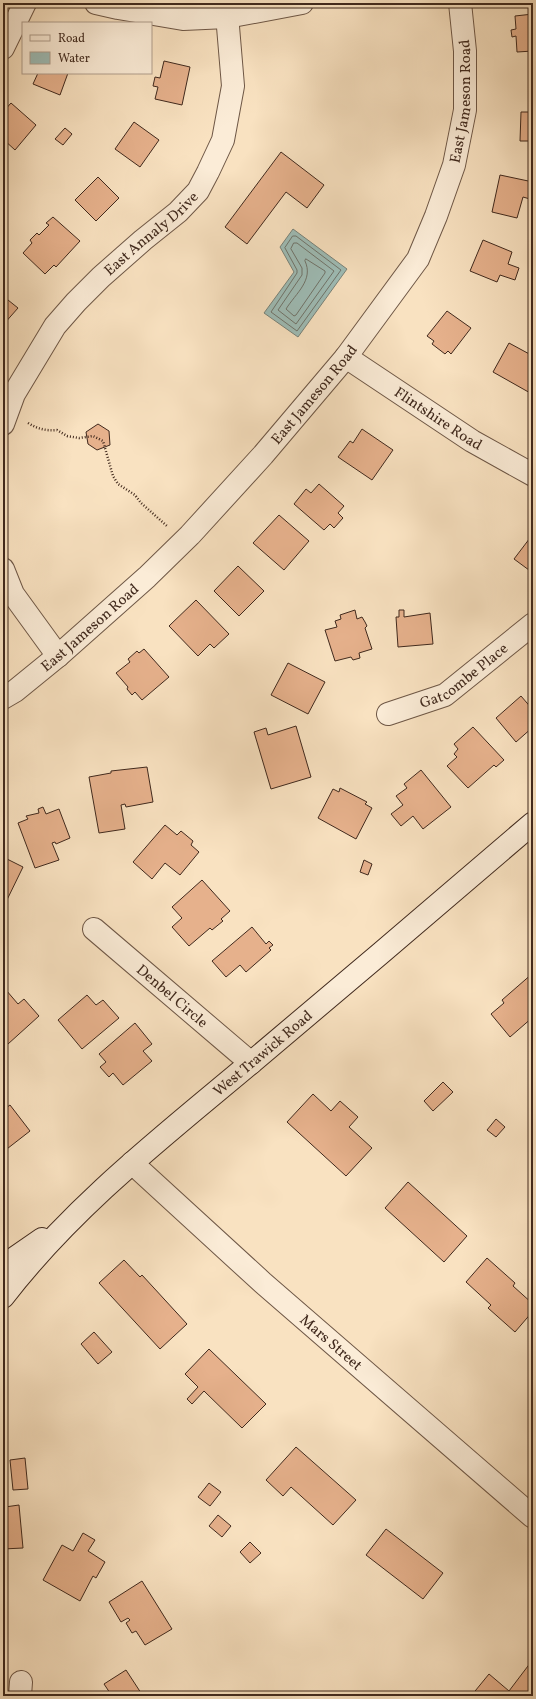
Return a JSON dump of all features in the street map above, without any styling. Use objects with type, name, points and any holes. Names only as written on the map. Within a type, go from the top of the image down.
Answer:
[{"type":"street","points":[[3,48],[25,3]]},
{"type":"street","points":[[96,3],[183,19],[227,10],[302,3]]},
{"type":"street","name":"East Jameson Road","points":[[3,698],[15,691],[58,656],[147,577],[184,540],[263,455],[346,357],[418,259],[436,216],[454,165],[466,110],[465,51],[460,3]]},
{"type":"street","name":"East Annaly Drive","points":[[5,417],[14,394],[55,326],[76,302],[101,278],[143,240],[178,212],[198,191],[223,140],[233,86],[227,10]]},
{"type":"street","name":"Flintshire Road","points":[[346,357],[472,441],[533,475]]},
{"type":"street","points":[[3,569],[14,594],[58,656]]},
{"type":"street","name":"Gatcombe Place","points":[[388,714],[445,695],[533,624]]},
{"type":"street","name":"West Trawick Road","points":[[4,1296],[36,1257],[70,1221],[154,1143],[251,1063],[533,823]]},
{"type":"street","name":"Denbel Circle","points":[[94,929],[251,1063]]},
{"type":"street","name":"Mars Street","points":[[132,1163],[263,1284],[533,1517]]},
{"type":"street","points":[[3,1266],[70,1221]]},
{"type":"path","points":[[5,417],[47,431],[58,430],[67,436],[79,438],[94,436],[103,441],[118,484],[135,495],[141,503],[184,540]]},
{"type":"water","points":[[293,229],[347,269],[298,337],[264,313],[294,272],[280,247]]},
{"type":"building","points":[[533,14],[533,51],[517,52],[516,36],[512,37],[511,30],[516,29],[515,16]]},
{"type":"building","points":[[164,61],[190,67],[182,105],[155,99],[158,87],[153,86],[155,77],[160,78]]},
{"type":"building","points":[[38,74],[68,74],[60,95],[33,84]]},
{"type":"building","points":[[11,103],[36,125],[15,150],[3,139],[3,112]]},
{"type":"building","points":[[521,112],[533,112],[533,141],[520,141]]},
{"type":"building","points":[[134,122],[159,140],[140,167],[115,149]]},
{"type":"building","points":[[65,128],[72,134],[63,145],[55,139]]},
{"type":"building","points":[[281,152],[324,185],[307,208],[286,192],[247,244],[225,227]]},
{"type":"building","points":[[500,175],[533,182],[530,199],[523,197],[517,218],[492,212]]},
{"type":"building","points":[[98,177],[119,198],[96,221],[75,200]]},
{"type":"building","points":[[53,217],[80,241],[56,267],[54,265],[45,274],[23,253],[32,243],[30,240],[37,233],[39,235],[49,225],[46,223]]},
{"type":"building","points":[[483,240],[512,252],[508,264],[519,268],[515,280],[500,275],[497,282],[470,271]]},
{"type":"building","points":[[3,296],[18,308],[3,325]]},
{"type":"building","points":[[447,311],[471,328],[451,354],[448,351],[445,354],[432,344],[434,341],[427,336]]},
{"type":"building","points":[[509,343],[533,356],[532,394],[493,372]]},
{"type":"building","points":[[98,424],[109,431],[110,445],[97,450],[88,444],[86,432]]},
{"type":"building","points":[[362,429],[393,450],[372,480],[338,457],[350,441],[353,443]]},
{"type":"building","points":[[319,484],[344,506],[338,513],[343,518],[334,528],[330,524],[324,530],[294,504],[306,489],[311,493]]},
{"type":"building","points":[[279,515],[309,541],[284,570],[253,543]]},
{"type":"building","points":[[533,534],[533,573],[514,559]]},
{"type":"building","points":[[238,566],[264,591],[239,616],[214,591]]},
{"type":"building","points":[[196,600],[229,634],[214,648],[210,644],[198,656],[169,626]]},
{"type":"building","points":[[355,610],[357,619],[362,617],[367,626],[365,628],[372,649],[359,653],[360,658],[353,660],[351,657],[335,661],[325,630],[337,627],[335,621],[341,619],[340,615]]},
{"type":"building","points":[[399,610],[404,610],[404,617],[430,613],[433,644],[398,647],[396,617],[399,617]]},
{"type":"building","points":[[144,649],[169,677],[142,700],[135,692],[132,695],[127,689],[128,687],[116,673],[130,662],[128,659],[137,651],[139,653]]},
{"type":"building","points":[[288,663],[325,682],[308,714],[271,695]]},
{"type":"building","points":[[521,696],[533,710],[533,727],[516,742],[496,718]]},
{"type":"building","points":[[296,726],[311,777],[271,789],[254,732],[266,728],[268,735]]},
{"type":"building","points":[[473,727],[504,760],[496,767],[494,765],[468,788],[447,766],[457,757],[454,754],[458,749],[454,744]]},
{"type":"building","points":[[147,767],[153,802],[126,807],[125,804],[121,805],[125,829],[99,833],[89,777],[111,773],[111,771]]},
{"type":"building","points":[[421,770],[451,807],[423,829],[413,816],[401,826],[391,814],[403,805],[396,796],[407,788],[404,784]]},
{"type":"building","points":[[340,788],[367,802],[365,804],[372,808],[356,839],[318,818],[333,789],[339,792]]},
{"type":"building","points":[[43,807],[46,814],[59,809],[70,838],[56,844],[55,842],[52,843],[59,860],[35,868],[18,823],[28,819],[26,816],[39,813],[38,809]]},
{"type":"building","points":[[165,825],[177,835],[181,831],[193,841],[191,845],[199,852],[180,875],[165,863],[152,879],[133,862]]},
{"type":"building","points":[[3,857],[23,867],[3,908]]},
{"type":"building","points":[[364,860],[372,864],[368,875],[360,872]]},
{"type":"building","points":[[202,880],[230,911],[221,919],[223,921],[212,930],[210,928],[189,946],[172,927],[182,918],[172,907]]},
{"type":"building","points":[[252,927],[266,944],[269,941],[273,945],[269,948],[271,950],[246,972],[240,965],[226,977],[212,961]]},
{"type":"building","points":[[533,973],[533,1017],[510,1037],[491,1014],[504,1003],[502,1000]]},
{"type":"building","points":[[6,990],[18,1004],[24,999],[39,1016],[8,1044],[3,1038],[3,992]]},
{"type":"building","points":[[87,995],[96,1005],[103,1000],[119,1018],[82,1049],[58,1020]]},
{"type":"building","points":[[135,1023],[152,1044],[143,1051],[152,1061],[123,1085],[113,1073],[109,1077],[100,1067],[106,1062],[99,1054]]},
{"type":"building","points":[[443,1082],[453,1092],[433,1111],[424,1101]]},
{"type":"building","points":[[313,1094],[331,1111],[340,1101],[358,1117],[349,1127],[372,1148],[346,1176],[287,1122]]},
{"type":"building","points":[[10,1105],[30,1131],[3,1152],[3,1110]]},
{"type":"building","points":[[496,1119],[505,1127],[496,1137],[487,1130]]},
{"type":"building","points":[[408,1182],[467,1236],[444,1262],[385,1208]]},
{"type":"building","points":[[487,1258],[515,1283],[513,1286],[533,1304],[533,1311],[515,1332],[488,1308],[491,1305],[466,1282]]},
{"type":"building","points":[[124,1260],[140,1277],[142,1275],[187,1324],[160,1349],[99,1283]]},
{"type":"building","points":[[94,1332],[112,1352],[98,1364],[81,1344]]},
{"type":"building","points":[[209,1349],[266,1404],[242,1428],[204,1391],[192,1404],[187,1399],[198,1387],[185,1374]]},
{"type":"building","points":[[296,1447],[356,1500],[333,1525],[291,1487],[283,1496],[266,1480]]},
{"type":"building","points":[[25,1458],[28,1489],[13,1490],[10,1460]]},
{"type":"building","points":[[209,1483],[221,1492],[210,1506],[198,1497]]},
{"type":"building","points":[[3,1505],[5,1505],[5,1507],[19,1505],[23,1548],[3,1549]]},
{"type":"building","points":[[218,1515],[231,1526],[222,1537],[209,1526]]},
{"type":"building","points":[[386,1529],[443,1573],[423,1599],[366,1555]]},
{"type":"building","points":[[83,1533],[95,1540],[88,1551],[105,1562],[96,1578],[93,1576],[80,1601],[43,1580],[62,1545],[73,1551]]},
{"type":"building","points":[[250,1542],[261,1553],[250,1563],[240,1552]]},
{"type":"building","points":[[142,1581],[172,1629],[145,1645],[136,1631],[132,1633],[126,1623],[130,1620],[128,1618],[121,1622],[109,1602]]},
{"type":"building","points":[[531,1662],[533,1663],[533,1696],[514,1696],[512,1694],[510,1696],[471,1696],[489,1674],[509,1691]]},
{"type":"building","points":[[126,1670],[143,1696],[112,1696],[104,1684]]}]
